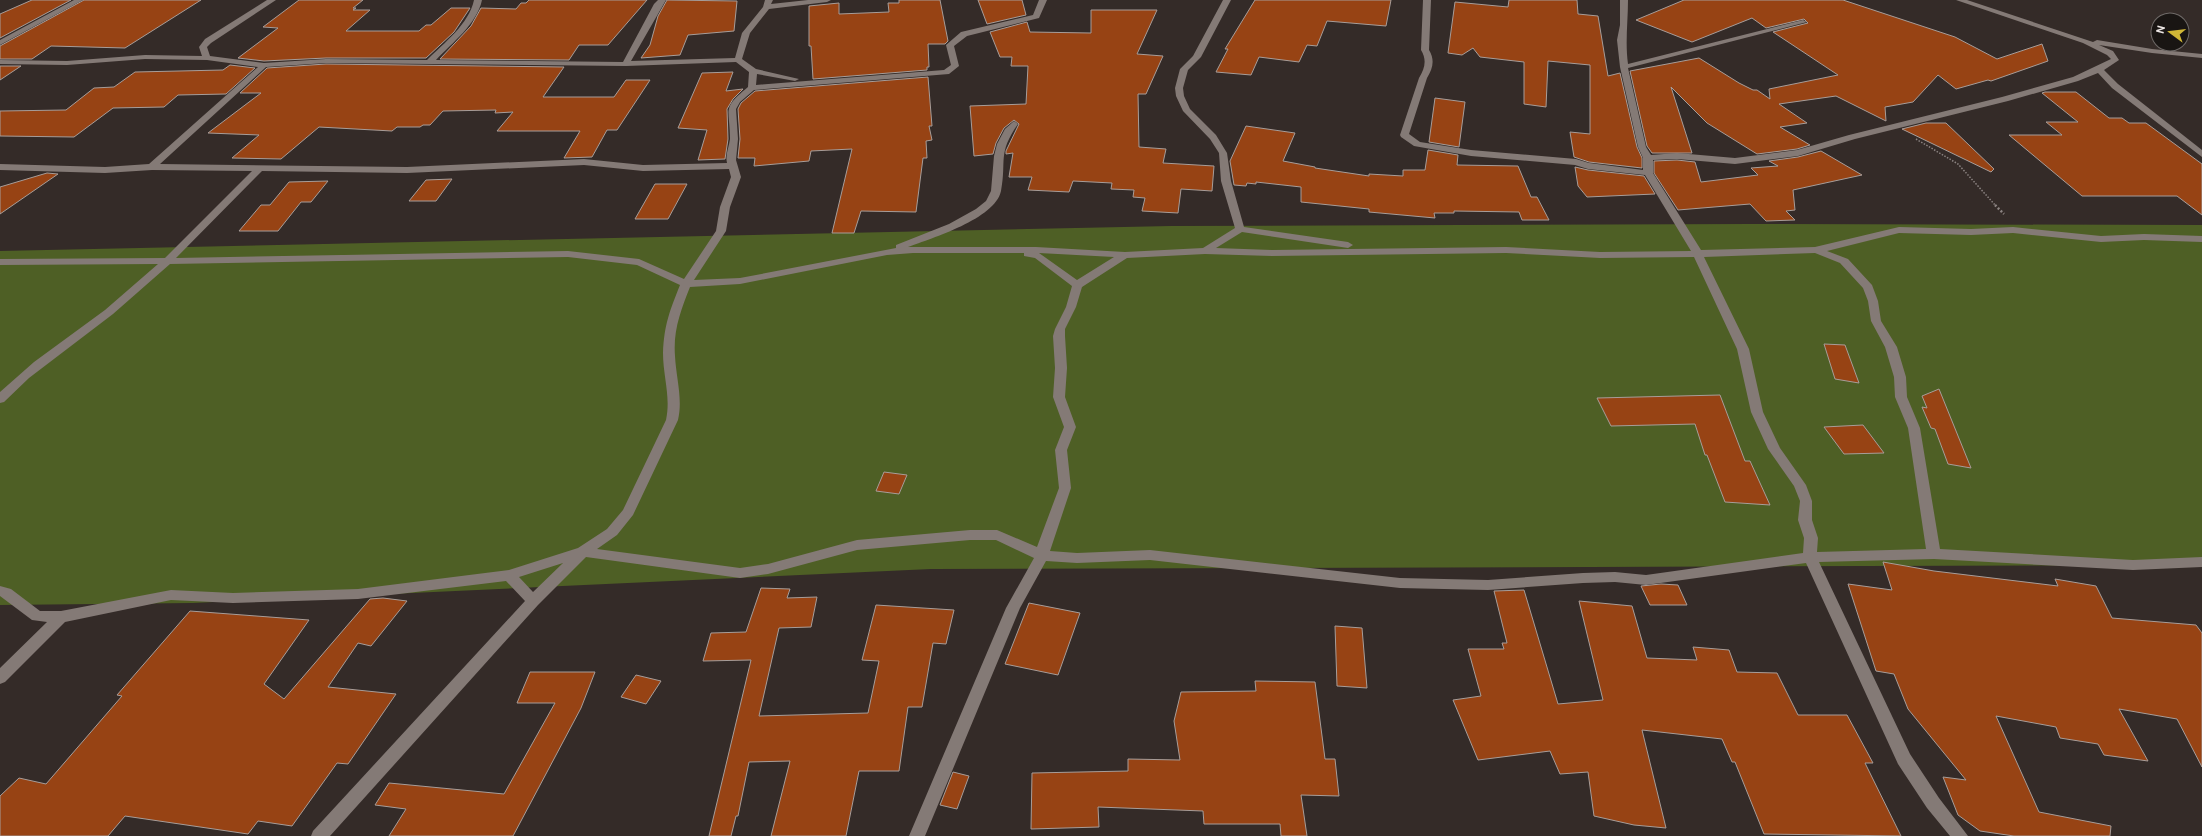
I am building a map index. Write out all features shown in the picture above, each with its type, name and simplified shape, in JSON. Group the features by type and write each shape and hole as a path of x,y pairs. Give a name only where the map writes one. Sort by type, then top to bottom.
{"street":[{"path":"0,43 79,0"},
{"path":"207,58 203,47 208,41 272,0"},
{"path":"428,63 464,26 478,6 478,0"},
{"path":"626,64 658,4 662,0"},
{"path":"738,60 746,33 768,4 827,0"},
{"path":"319,836 533,601 583,552 612,532 628,512 672,420 675,407 669,354 672,321 686,284 721,231 725,207 736,177 735,170 732,166 732,109 736,101 752,88 808,82 848,81 870,77 946,72 955,66 950,45 955,40 964,34 1036,16 1043,0"},
{"path":"1227,0 1198,55 1194,61 1185,68 1178,87 1183,106 1199,126 1218,143 1219,149 1223,153 1226,180 1240,229"},
{"path":"1427,0 1425,50 1429,57 1428,70 1423,78 1404,135 1417,144 1471,153 1576,162 1588,166 1648,173"},
{"path":"1624,0 1624,25 1621,40 1624,66 1642,147 1648,158 1648,173 1697,253 1743,349 1757,412 1774,450 1800,485 1806,500 1805,520 1811,538 1810,557 1904,759 1933,803 1960,836"},
{"path":"1648,158 1677,156 1749,160 1798,153 1852,137 1895,128 2005,99 2026,91 2069,82 2100,71 2115,60 2110,53 2086,41 1960,0"},
{"path":"1624,66 1802,22"},
{"path":"2086,41 2152,52 2202,56"},
{"path":"0,62 52,64 145,57 207,58 264,64 326,61 626,64 738,60 753,71 808,82"},
{"path":"152,167 264,64"},
{"path":"752,88 753,71"},
{"path":"2100,71 2115,86 2202,154"},
{"path":"887,252 945,230 985,205 995,194 998,154 1002,138 1014,124"},
{"path":"0,167 105,170 152,167 413,170 584,162 642,168 732,166"},
{"path":"0,399 16,381 109,312 167,260 260,168"},
{"path":"1205,251 1240,229 1380,250"},
{"path":"0,262 568,254 639,262 686,284 740,281 887,252 913,250 1036,250 1126,255 1205,251 1272,253 1380,250 1506,250 1600,255 1815,250 1841,246 1898,230 1971,232 2013,230 2102,239 2144,237 2202,239"},
{"path":"1841,246 1844,261"},
{"path":"1815,250 1844,261 1868,287 1876,321 1891,347 1900,377 1901,397 1914,428 1934,554"},
{"path":"1011,251 1038,256 1077,285"},
{"path":"917,836 1013,608 1042,556 1044,544 1065,488 1061,450 1070,427 1059,397 1061,368 1060,329 1071,307 1077,285 1126,255"},
{"path":"0,591 6,593 37,616 61,617 171,595 233,598 358,594 509,575 583,552 740,573 768,569 857,545 970,535 997,535 1018,543 1042,556 1077,558 1150,555 1400,583 1488,585 1615,577 1646,580 1810,557 1934,554 2133,565 2200,564"},
{"path":"509,575 533,601"},
{"path":"0,678 61,617"}],"path":[{"path":"1895,128 1958,164 2003,213 2013,230"}],"green space":[{"path":"1753,224 2202,225 2202,565 931,569 193,603 0,605 0,251 1171,226"}],"building":[{"path":"32,0 71,0 0,38 0,14"},
{"path":"84,0 201,0 125,48 51,46 32,59 0,59 0,46"},
{"path":"299,0 363,0 353,8 356,8 353,10 370,10 346,31 419,31 426,25 431,25 451,8 470,8 454,32 426,58 326,58 264,61 238,58 278,28 263,27"},
{"path":"529,0 647,0 608,45 579,45 569,60 440,59 471,26 481,8 516,9 521,3 526,3"},
{"path":"667,0 737,1 734,31 688,35 680,55 641,58 650,45 658,16"},
{"path":"899,0 940,0 948,41 945,44 928,44 929,67 927,67 927,70 813,79 811,46 809,46 809,6 839,3 839,14 889,12 888,3 899,3"},
{"path":"978,0 1022,0 1026,15 987,24"},
{"path":"1255,0 1391,0 1386,26 1327,21 1317,46 1307,45 1299,62 1259,57 1251,75 1216,72 1228,49 1225,49"},
{"path":"1509,0 1577,0 1578,14 1598,16 1608,76 1620,73 1637,147 1642,158 1642,168 1589,162 1574,157 1570,132 1590,134 1590,65 1548,61 1546,107 1524,104 1524,62 1480,57 1473,48 1462,55 1448,53 1455,2 1508,7"},
{"path":"1684,0 1843,0 1955,37 1997,59 2042,44 2048,61 1991,81 1988,80 1956,89 1938,75 1913,102 1885,107 1886,121 1836,96 1779,104 1807,123 1780,127 1810,145 1797,149 1757,154 1707,123 1671,87 1692,153 1652,153 1647,146 1630,71 1699,58 1739,83 1753,90 1757,90 1770,99 1769,89 1838,75 1773,32 1808,23 1804,19 1766,28 1752,18 1692,42 1636,20"},
{"path":"1091,10 1157,10 1137,54 1163,56 1146,94 1138,94 1139,147 1166,149 1163,163 1214,166 1212,191 1181,189 1178,213 1142,211 1145,198 1133,197 1134,190 1111,189 1112,183 1073,181 1069,192 1028,190 1032,177 1009,177 1013,153 1006,154 1006,151 1019,124 1014,120 1004,128 996,143 993,154 974,156 970,106 1026,104 1028,66 1011,66 1012,57 1000,57 990,32 1027,22 1030,32 1091,33"},
{"path":"326,64 564,67 543,97 614,97 626,80 650,80 617,130 607,130 592,157 564,158 580,131 497,131 513,112 495,113 496,110 443,111 430,125 423,125 420,127 397,127 392,131 319,127 281,159 232,158 259,135 208,133 261,93 240,93 267,68"},
{"path":"230,65 255,68 226,94 178,95 164,107 113,108 74,137 0,136 0,111 66,110 94,88 114,87 135,72 223,70"},
{"path":"0,66 21,66 0,80"},
{"path":"733,72 726,91 743,89 733,99 727,109 728,139 725,159 698,160 707,130 678,128 702,73"},
{"path":"928,77 932,126 929,126 932,140 926,141 927,158 923,158 916,212 861,211 854,233 832,233 852,149 811,151 809,161 754,166 755,158 738,158 740,139 738,109 741,103 755,91"},
{"path":"2076,92 2109,118 2122,118 2129,123 2146,123 2202,164 2202,215 2177,196 2082,196 2009,135 2062,135 2046,122 2078,122 2042,93"},
{"path":"1435,98 1465,102 1459,147 1429,142"},
{"path":"1926,123 1946,123 1994,169 1991,172 1902,129"},
{"path":"1246,126 1295,133 1283,161 1315,168 1369,176 1369,174 1403,176 1403,170 1425,170 1428,150 1458,155 1457,165 1518,166 1531,197 1537,197 1549,220 1522,220 1519,212 1454,211 1454,213 1434,213 1435,218 1369,212 1369,209 1301,202 1301,187 1256,182 1256,184 1247,183 1246,186 1234,185 1230,161"},
{"path":"1821,151 1862,175 1793,190 1795,210 1786,211 1795,220 1766,221 1750,204 1678,210 1654,173 1654,161 1677,160 1695,162 1701,182 1758,175 1751,168 1778,166 1769,161 1798,157"},
{"path":"1575,167 1588,170 1644,176 1655,194 1587,197 1578,186"},
{"path":"47,173 58,174 0,214 0,187"},
{"path":"452,179 436,201 409,201 426,180"},
{"path":"328,181 311,202 301,202 278,231 239,231 261,205 270,205 289,182"},
{"path":"655,184 687,184 668,219 635,219"},
{"path":"1824,344 1845,345 1859,383 1835,379"},
{"path":"1939,389 1971,468 1948,464 1935,429 1931,428 1922,407 1927,408 1922,396"},
{"path":"1720,395 1745,461 1750,461 1770,505 1725,502 1707,455 1705,455 1695,424 1611,426 1597,398"},
{"path":"1863,425 1884,453 1844,454 1824,427"},
{"path":"884,472 907,475 899,494 876,491"},
{"path":"1883,562 1934,571 2058,586 2055,579 2096,586 2112,618 2196,625 2202,633 2202,767 2177,719 2119,709 2148,761 2104,755 2098,744 2060,738 2056,727 1996,716 2039,812 2111,826 2110,836 2014,836 1980,831 1958,815 1943,777 1966,780 1908,709 1894,674 1876,671 1848,584 1892,590"},
{"path":"1661,584 1678,585 1687,605 1650,605 1641,586"},
{"path":"761,588 790,589 787,598 817,597 811,627 779,628 759,716 868,713 879,661 862,660 876,605 954,610 946,644 933,643 922,707 908,707 899,771 859,771 846,836 771,836 790,761 749,762 738,816 736,816 731,836 709,836 751,660 703,661 711,633 746,632"},
{"path":"1524,590 1558,704 1603,700 1579,601 1632,606 1647,658 1697,660 1693,647 1729,650 1737,672 1777,673 1798,715 1847,715 1873,763 1865,763 1901,836 1764,834 1735,762 1732,762 1722,739 1642,730 1666,828 1634,825 1594,816 1588,772 1560,774 1550,751 1478,760 1453,700 1481,696 1468,649 1504,649 1502,643 1507,643 1494,591"},
{"path":"383,598 407,601 371,646 358,643 328,687 396,694 348,764 337,763 292,826 258,821 248,834 125,816 108,836 0,836 0,796 19,778 46,784 122,696 117,695 190,611 309,620 264,684 284,699 370,599"},
{"path":"1029,603 1080,613 1058,675 1005,664"},
{"path":"1335,626 1362,628 1367,688 1337,686"},
{"path":"530,672 595,672 581,708 513,836 389,836 406,809 375,805 389,783 504,794 555,703 517,703"},
{"path":"636,675 661,681 646,704 621,697"},
{"path":"1255,681 1315,682 1325,759 1335,759 1339,796 1301,795 1307,836 1281,836 1280,824 1204,824 1203,811 1098,807 1099,827 1031,829 1032,773 1128,771 1128,759 1180,760 1174,721 1181,692 1256,691"},
{"path":"953,772 969,776 957,809 940,805"}]}
